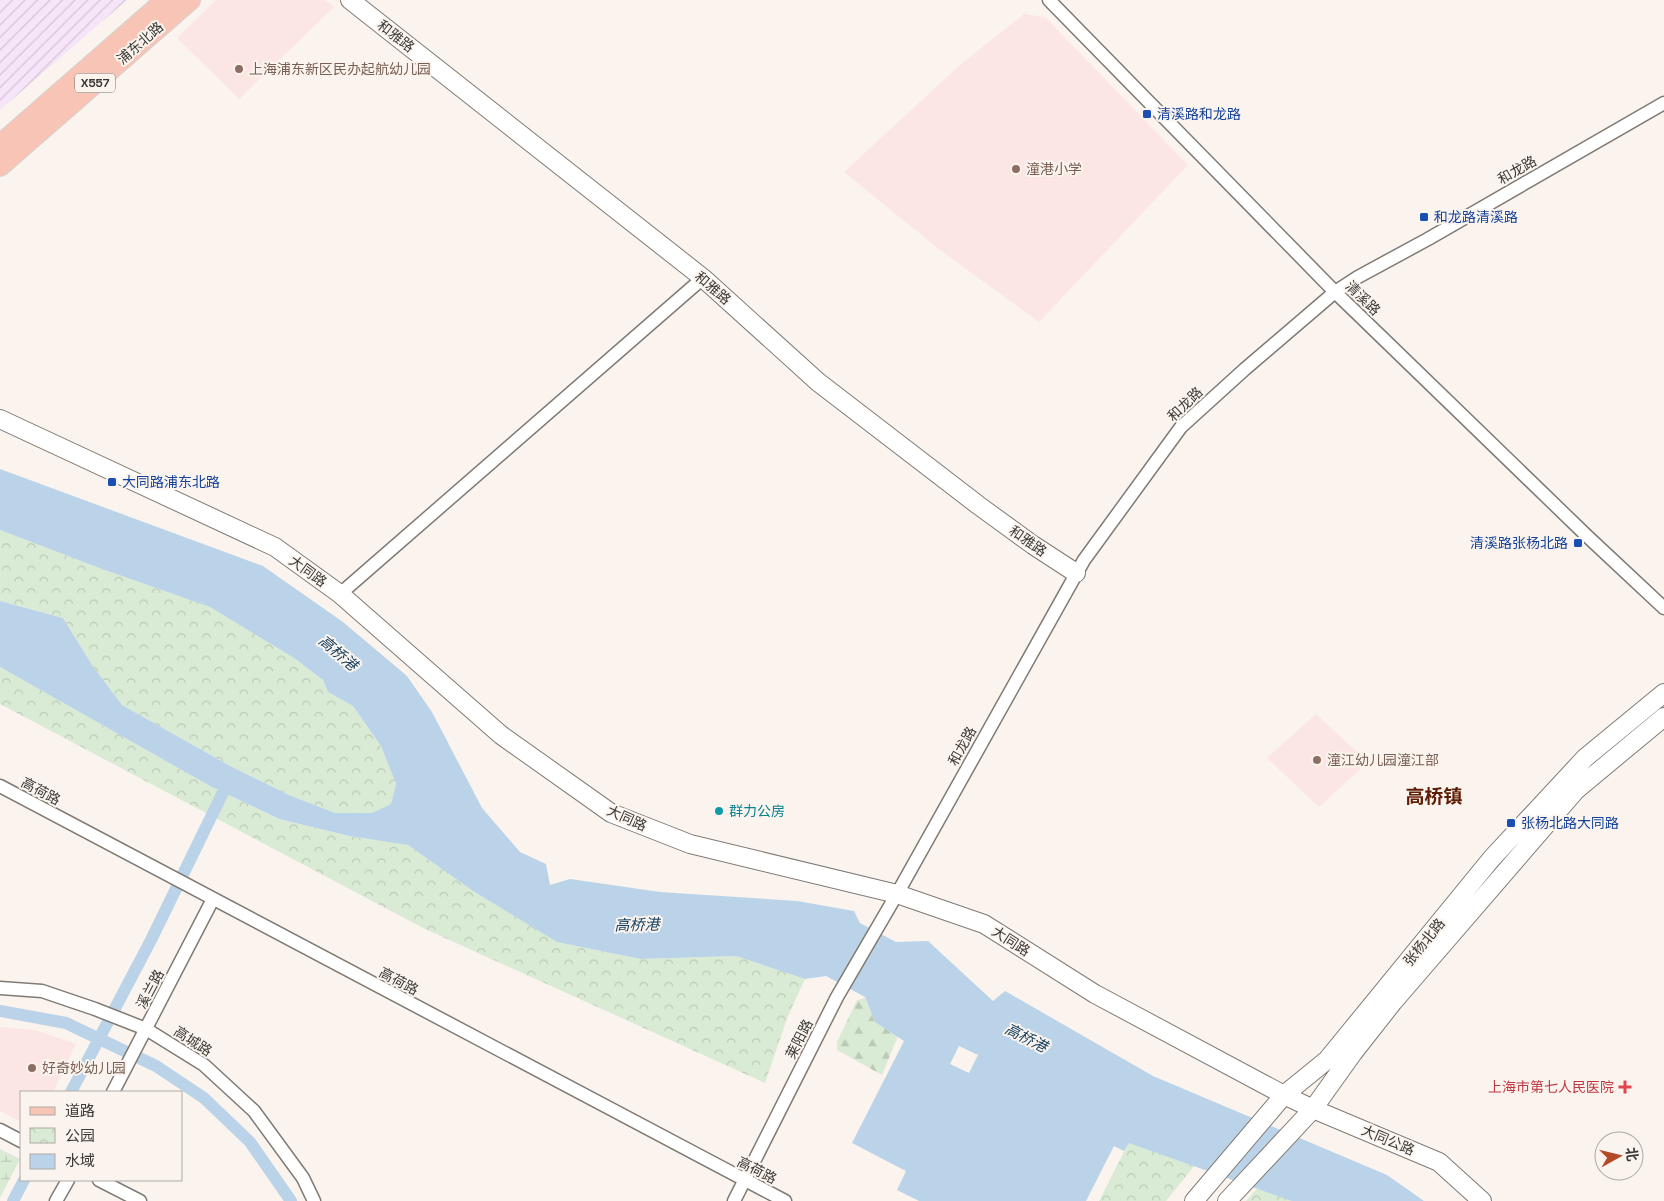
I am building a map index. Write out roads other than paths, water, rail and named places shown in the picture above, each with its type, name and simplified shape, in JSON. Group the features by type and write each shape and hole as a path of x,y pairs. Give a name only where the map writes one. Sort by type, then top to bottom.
{"main road":[{"name":"浦东北路","path":"0,145 166,0"},
{"name":"浦东北路","path":"0,166 190,0"}],"street":[{"name":"和雅路","path":"350,0 702,278 818,382 978,505 1032,545 1076,574"},
{"name":"清溪路","path":"1050,0 1335,292 1664,608"},
{"name":"和龙路","path":"893,901 1084,560 1182,427 1245,369 1335,292 1358,277 1428,239 1664,103"},
{"path":"340,594 702,278"},
{"name":"大同路","path":"0,419 275,547 340,594 501,735 611,813 690,844 893,901 984,924 1095,994 1284,1095"},
{"name":"张杨北路","path":"1194,1201 1284,1095 1327,1060 1492,858 1585,758 1664,693"},
{"name":"张杨北路","path":"1227,1201 1313,1109 1352,1052 1393,1002 1576,790 1664,717"},
{"name":"高荷路","path":"0,786 785,1201"},
{"name":"溪兰路","path":"114,1091 213,899"},
{"name":"莱阳路","path":"734,1201 837,997 893,901"},
{"name":"高城路","path":"0,988 42,992 95,1009 146,1029 204,1065 254,1111 303,1178 314,1201"},
{"name":"大同公路","path":"1284,1095 1439,1162 1482,1201"},
{"path":"0,1130 19,1140"},
{"path":"56,1201 67,1181"},
{"path":"101,1181 140,1201"}],"water":[{"name":"高桥港","path":"0,469 263,566 343,622 407,676 432,712 482,808 520,852 546,864 550,885 570,879 660,892 797,901 854,911 860,923 896,942 928,941 993,1001 1005,991 1153,1076 1387,1175 1424,1201 1292,1201 1129,1143 1124,1151 1114,1146 1086,1201 919,1201 897,1190 906,1171 852,1143 904,1041 875,1022 865,997 826,976 805,979 736,956 641,959 557,942 473,891 408,845 349,836 279,819 210,786 0,667 0,601 63,618 92,665 122,705 232,767 289,795 335,813 372,813 391,804 396,784 381,746 353,706 328,692 323,680 294,658 210,607 102,569 0,530","holes":["959,1046 978,1055 969,1073 950,1064"]}],"waterway":[{"path":"72,1091 151,940 229,780"},
{"path":"0,1011 66,1023 156,1066 204,1098 250,1142 291,1201"},
{"path":"13,1201 23,1181"}],"place":[{"name":"上海浦东新区民办起航幼儿园","path":"239,69"},
{"name":"清溪路和龙路","path":"1147,114"},
{"name":"潼港小学","path":"1016,169"},
{"name":"和龙路清溪路","path":"1424,217"},
{"name":"大同路浦东北路","path":"112,482"},
{"name":"清溪路张杨北路","path":"1578,543"},
{"name":"潼江幼儿园潼江部","path":"1317,760"},
{"name":"群力公房","path":"719,811"},
{"name":"张杨北路大同路","path":"1511,823"},
{"name":"好奇妙幼儿园","path":"32,1068"},
{"name":"上海市第七人民医院","path":"1625,1087"}],"district":[{"name":"高桥镇","path":"1434,796"}]}
